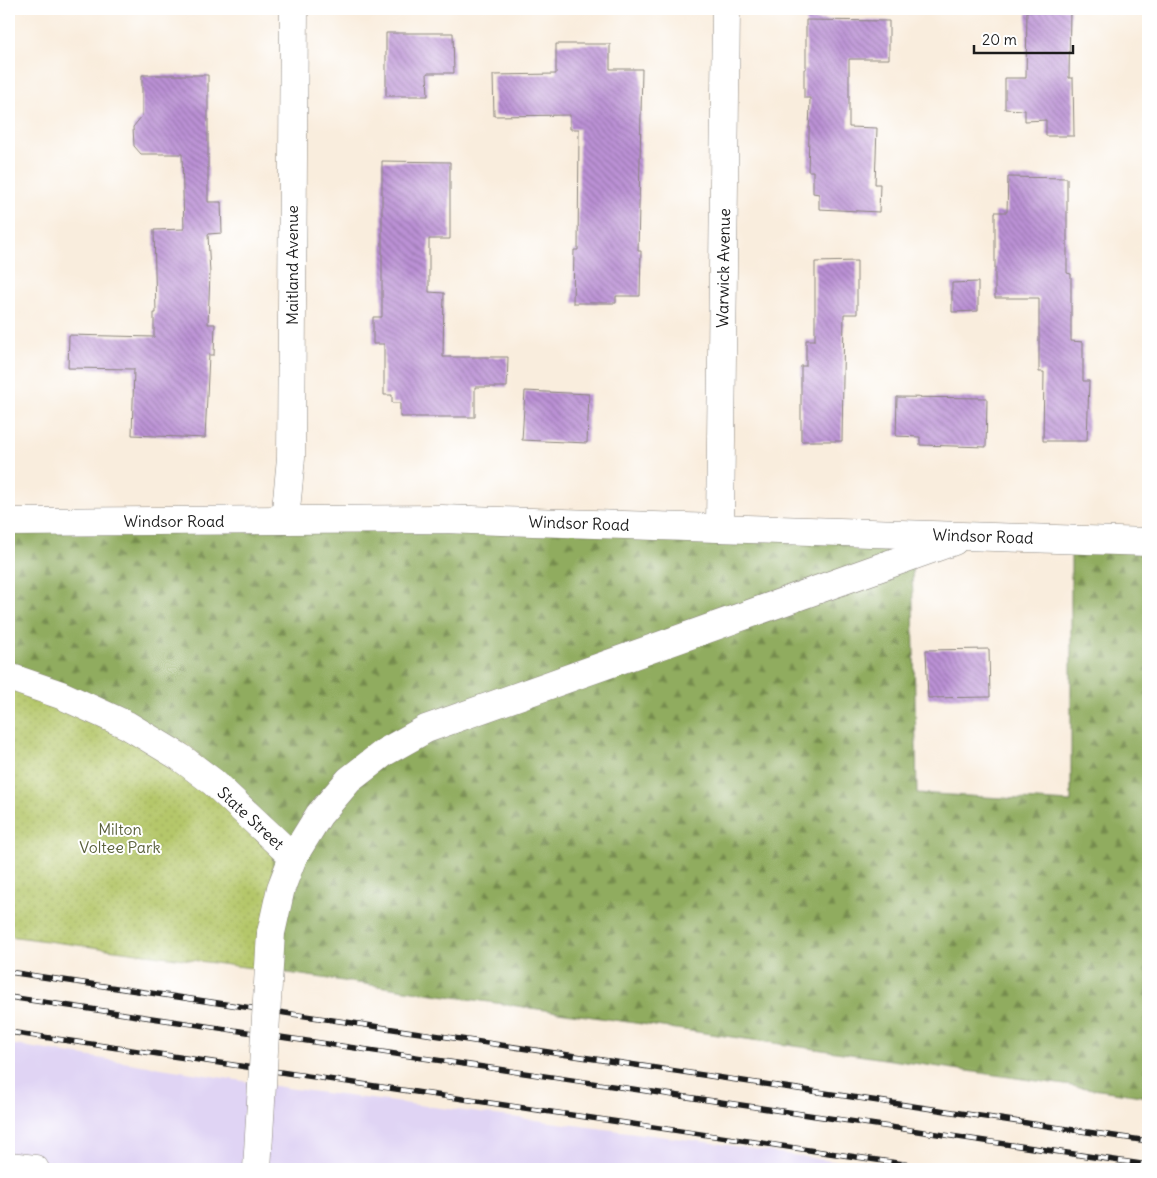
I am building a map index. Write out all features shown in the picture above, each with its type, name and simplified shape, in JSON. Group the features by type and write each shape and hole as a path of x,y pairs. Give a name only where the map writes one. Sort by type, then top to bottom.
{"street":[{"name":"Maitland Avenue","path":"285,520 291,458 294,9"},
{"name":"Warwick Avenue","path":"720,528 726,9"},
{"name":"Windsor Road","path":"9,522 442,519 1148,542"},
{"path":"294,857 319,815 350,780 385,752 426,729 969,536"},
{"name":"State Street","path":"9,677 61,694 119,721 180,758 214,782 294,857 281,888 271,933 257,1169"},
{"path":"9,1166 35,1169"}],"shaded area":[{"path":"9,1044 294,1089 721,1144 884,1169 9,1169"}],"green space":[{"path":"9,522 969,536 912,557 917,793 1071,802 1071,539 1148,542 1148,1097 267,970 9,682"},
{"name":"Milton Voltee Park","path":"9,682 189,744 274,839 267,970 9,936"}],"building":[{"path":"1027,9 1070,9 1069,78 1073,78 1074,136 1046,136 1046,120 1025,121 1025,110 1005,109 1005,78 1026,78"},
{"path":"806,20 889,21 889,59 849,59 849,127 877,128 875,184 880,184 879,212 819,209 819,194 813,193 813,171 808,171 810,98 804,98"},
{"path":"386,33 453,33 454,73 427,73 428,96 386,96"},
{"path":"556,44 610,44 610,69 642,69 638,251 641,251 640,296 616,296 616,303 573,303 574,250 578,250 579,129 570,129 570,115 494,116 493,75 556,74"},
{"path":"142,75 208,75 208,202 221,202 222,233 208,234 210,274 208,324 215,324 214,355 209,355 205,438 132,435 134,369 68,368 69,335 154,337 154,313 156,313 154,230 184,229 182,154 141,154 134,146 133,127 142,116"},
{"path":"382,161 450,162 450,239 429,239 429,292 444,293 443,357 508,357 507,387 475,387 475,417 400,417 400,403 392,403 392,395 384,395 384,344 373,344 373,317 382,317"},
{"path":"1008,177 1067,178 1067,273 1071,274 1071,341 1083,342 1083,381 1089,381 1087,441 1043,441 1044,372 1039,372 1039,298 995,298 995,212 1007,212"},
{"path":"857,261 857,314 844,314 842,441 801,441 801,366 806,366 806,340 815,340 815,262"},
{"path":"978,282 978,311 952,312 952,283"},
{"path":"525,391 589,394 587,443 522,440"},
{"path":"897,397 987,398 986,447 920,445 920,437 896,436"},
{"path":"989,649 990,697 928,698 926,650"}],"railway":[{"path":"9,972 1148,1141"},
{"path":"9,997 1148,1165"},
{"path":"9,1032 938,1169"}]}
